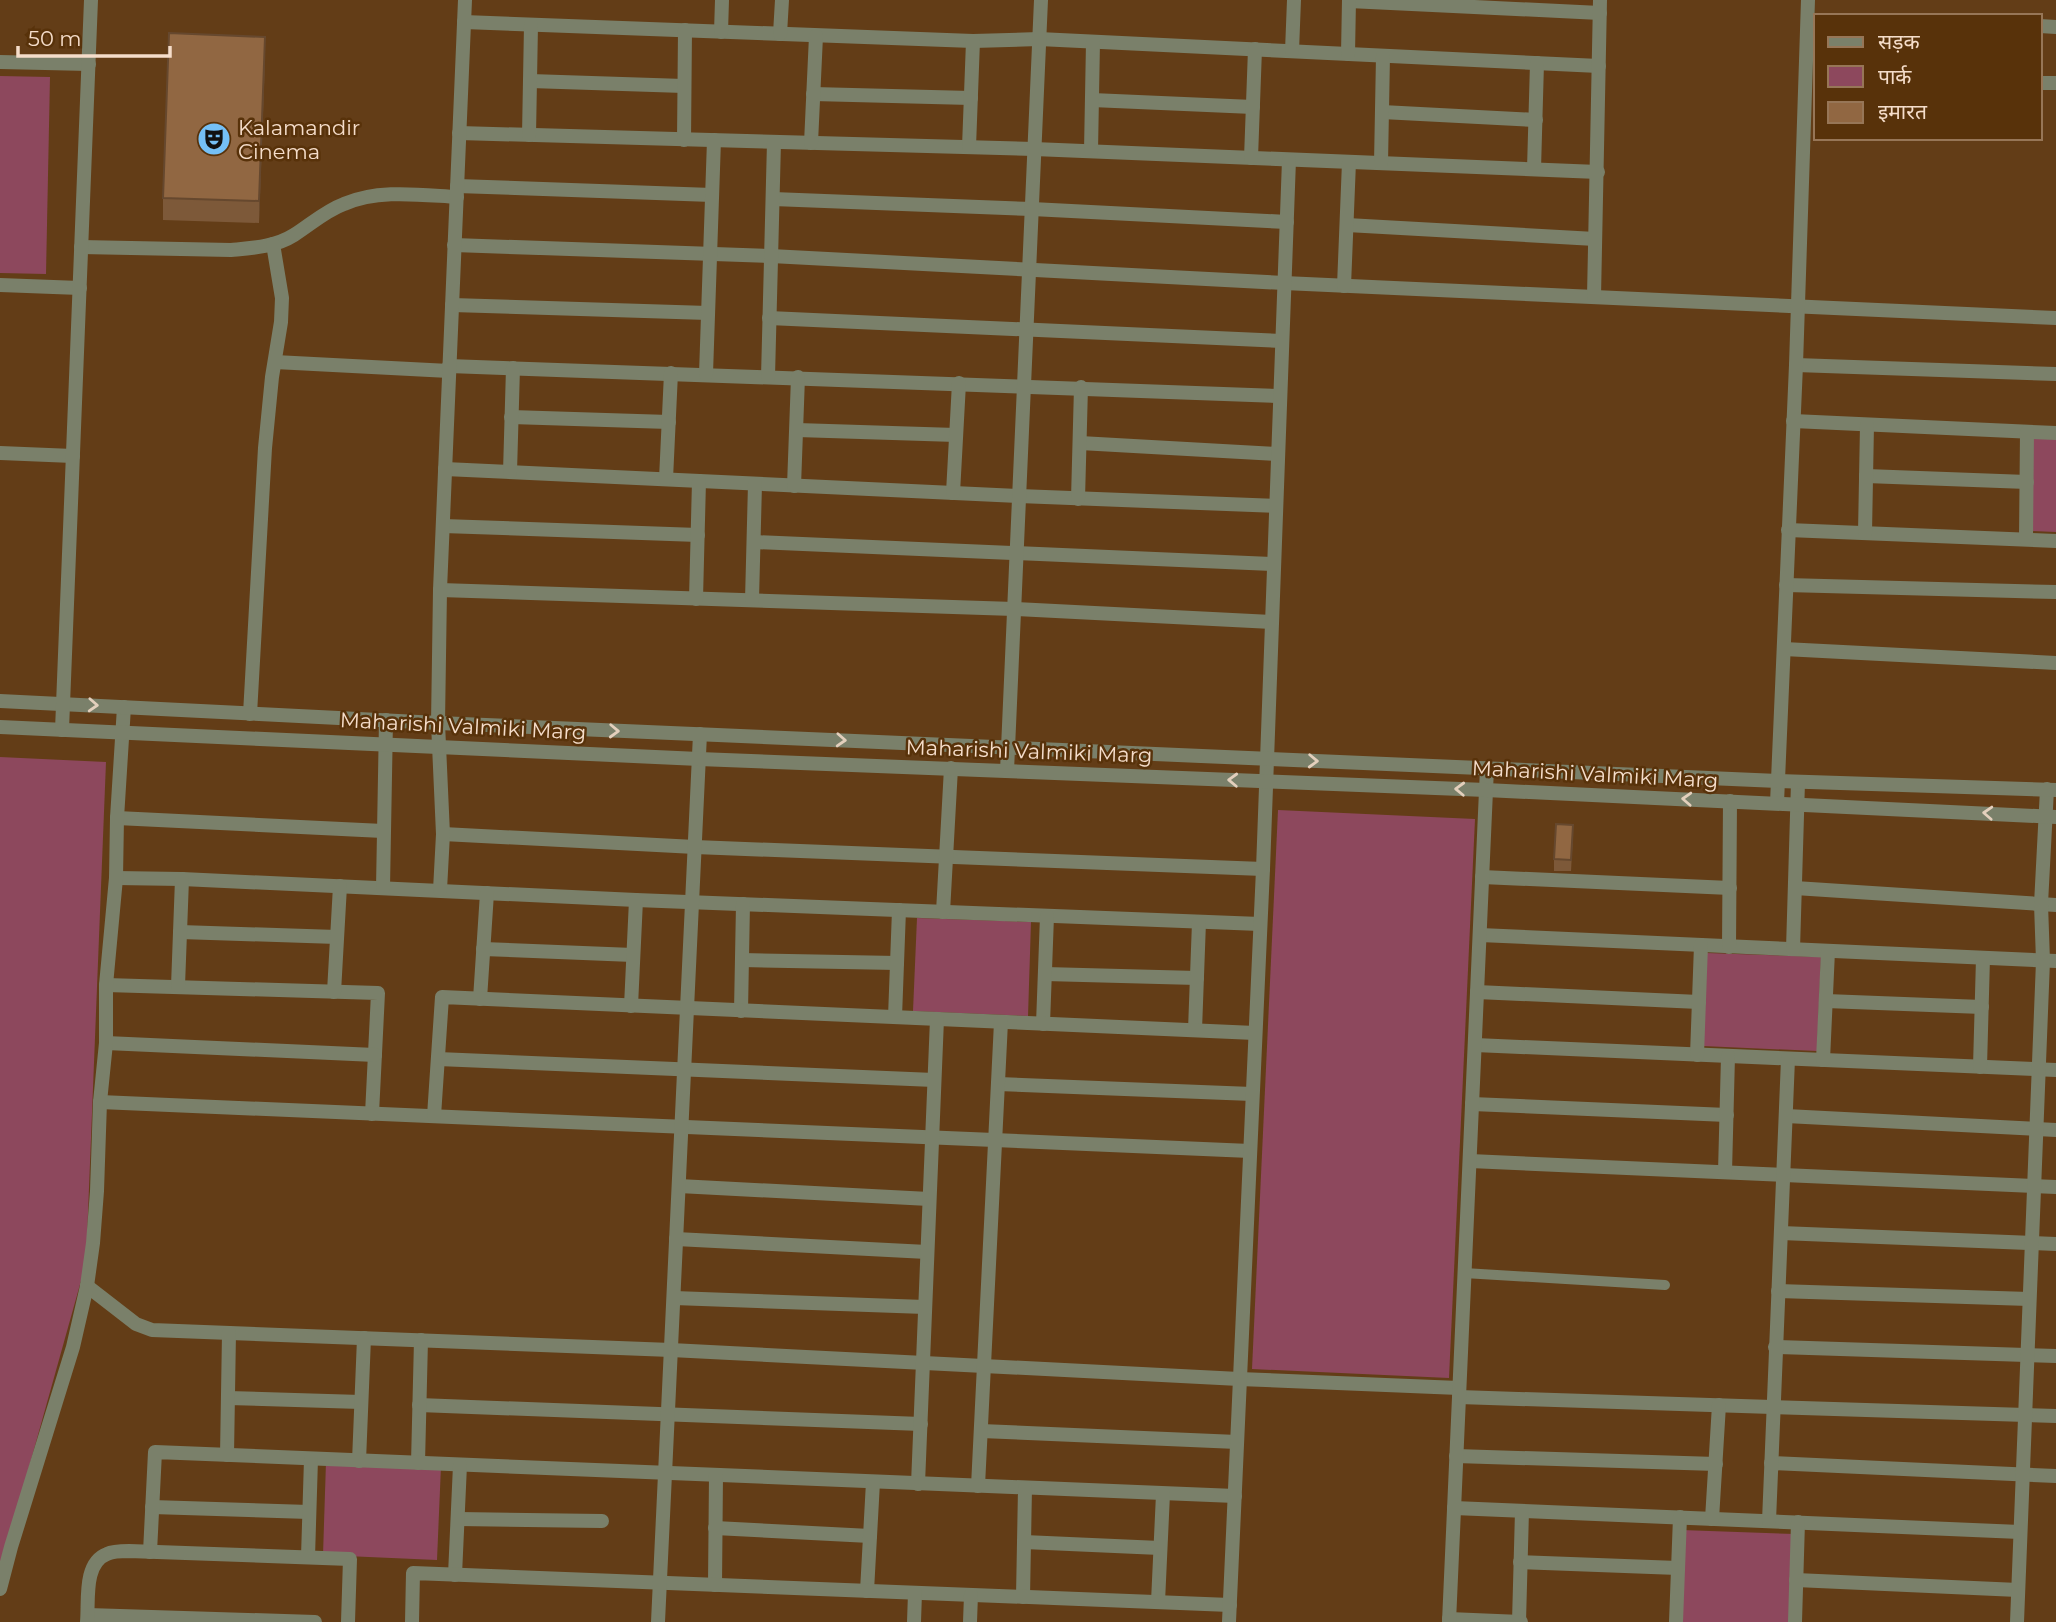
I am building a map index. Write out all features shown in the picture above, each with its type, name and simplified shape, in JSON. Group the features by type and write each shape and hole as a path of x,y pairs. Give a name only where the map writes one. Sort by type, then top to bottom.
{"street":[{"path":"62,730 91,0"},
{"path":"440,890 443,834 439,746 440,590 465,0"},
{"path":"721,32 722,0"},
{"path":"780,34 782,0"},
{"path":"1007,771 1041,0"},
{"path":"1292,51 1294,0"},
{"path":"1348,54 1349,0 1600,6 1594,298"},
{"path":"1777,803 1797,307 1812,78 1812,18 1808,0"},
{"path":"464,22 973,41 1039,39 1599,66"},
{"path":"529,135 531,24"},
{"path":"684,140 685,30"},
{"path":"811,143 816,36"},
{"path":"969,147 973,41"},
{"path":"1091,151 1093,42"},
{"path":"1251,158 1255,49"},
{"path":"1381,163 1383,56"},
{"path":"0,62 89,64"},
{"path":"1534,169 1537,63"},
{"path":"530,81 684,86"},
{"path":"813,94 971,98"},
{"path":"1092,100 1253,107"},
{"path":"1382,112 1536,120"},
{"path":"459,133 1034,149 1598,172"},
{"path":"706,374 714,140"},
{"path":"768,377 774,142"},
{"path":"1229,1622 1263,869 1289,160"},
{"path":"1345,286 1349,162"},
{"path":"81,247 231,250 273,244 292,236 345,203 390,194 457,192 712,195"},
{"path":"773,199 1287,222"},
{"path":"1347,225 1595,239"},
{"path":"250,714 265,448 281,322 282,298 273,244"},
{"path":"454,245 772,256 1594,298 2056,317"},
{"path":"0,285 80,288"},
{"path":"452,305 708,313"},
{"path":"769,318 1282,341"},
{"path":"275,362 798,377 1280,396"},
{"path":"1796,365 2056,374"},
{"path":"510,472 513,368"},
{"path":"666,480 671,373"},
{"path":"794,486 798,377"},
{"path":"953,493 959,383"},
{"path":"1079,499 1081,387"},
{"path":"512,417 669,422"},
{"path":"1793,421 2056,433"},
{"path":"1865,533 1867,425"},
{"path":"797,430 956,435"},
{"path":"2026,539 2027,432"},
{"path":"1080,443 1278,454"},
{"path":"0,453 73,456"},
{"path":"445,469 1276,506"},
{"path":"1866,476 2027,482"},
{"path":"696,599 699,481"},
{"path":"752,600 755,484"},
{"path":"443,526 698,535"},
{"path":"1788,530 2056,541"},
{"path":"754,542 1274,564"},
{"path":"1786,585 2056,592"},
{"path":"440,590 1014,609 1272,622"},
{"path":"1784,649 2056,663"},
{"name":"Maharishi Valmiki Marg","path":"0,701 1008,748 1798,782 2051,790"},
{"path":"0,1588 73,1347 87,1286 97,1191 100,1101 106,1043 106,985 116,878 124,707"},
{"path":"383,888 386,720"},
{"name":"Maharishi Valmiki Marg","path":"0,727 699,759 1797,803 2051,817"},
{"path":"658,1622 700,734"},
{"path":"943,912 951,768"},
{"path":"1487,768 1449,1620 1520,1622 1522,1511"},
{"path":"1793,949 1798,782"},
{"path":"2017,1622 2040,1020 2050,961 2051,790"},
{"path":"1729,947 1730,801"},
{"path":"117,818 383,831"},
{"path":"443,834 695,847 1263,869"},
{"path":"1482,877 1730,888"},
{"path":"116,878 182,878 636,900 1260,924"},
{"path":"178,986 182,878"},
{"path":"334,992 340,886"},
{"path":"1795,888 2049,904"},
{"path":"480,999 487,892"},
{"path":"631,1006 636,900"},
{"path":"741,1011 743,904"},
{"path":"895,1017 899,910"},
{"path":"1043,1024 1048,916"},
{"path":"1195,1030 1199,922"},
{"path":"180,932 337,937"},
{"path":"1480,935 2050,961"},
{"path":"1697,1055 1701,945"},
{"path":"483,949 633,955"},
{"path":"1823,1060 1828,951"},
{"path":"1980,1067 1983,958"},
{"path":"742,960 897,963"},
{"path":"1045,974 1197,978"},
{"path":"106,985 378,993 372,1114"},
{"path":"1477,992 1699,1002"},
{"path":"434,1116 442,998 1255,1033"},
{"path":"1826,1001 1982,1007"},
{"path":"918,1483 937,1019"},
{"path":"2040,1020 2056,1020"},
{"path":"978,1486 1001,1022"},
{"path":"106,1043 375,1055"},
{"path":"1475,1045 2056,1070"},
{"path":"1725,1172 1728,1056"},
{"path":"438,1059 934,1080"},
{"path":"1769,1521 1788,1059"},
{"path":"998,1084 1252,1094"},
{"path":"100,1101 1250,1151"},
{"path":"1472,1104 1727,1115"},
{"path":"1786,1116 2056,1130"},
{"path":"1469,1161 2056,1187"},
{"path":"679,1186 929,1199"},
{"path":"1781,1233 2056,1244"},
{"path":"676,1239 927,1252"},
{"path":"87,1286 136,1324 152,1329 671,1350 1719,1405 2056,1416"},
{"path":"1779,1291 2029,1299"},
{"path":"674,1298 925,1307"},
{"path":"227,1455 229,1333"},
{"path":"359,1461 364,1338"},
{"path":"418,1463 421,1340"},
{"path":"1775,1347 2056,1356"},
{"path":"228,1398 361,1402"},
{"path":"419,1405 920,1424"},
{"path":"1712,1519 1719,1405"},
{"path":"981,1431 1237,1442"},
{"path":"150,1552 155,1452 1235,1496"},
{"path":"1456,1456 1716,1464"},
{"path":"308,1557 310,1459"},
{"path":"1771,1463 2056,1476"},
{"path":"455,1575 460,1465"},
{"path":"715,1585 716,1475"},
{"path":"867,1591 873,1482"},
{"path":"1023,1597 1025,1488"},
{"path":"1158,1602 1163,1494"},
{"path":"152,1507 309,1512"},
{"path":"1454,1508 2020,1532"},
{"path":"1676,1622 1680,1517"},
{"path":"457,1519 602,1521"},
{"path":"1795,1622 1798,1522"},
{"path":"715,1528 870,1536"},
{"path":"1024,1542 1160,1548"},
{"path":"315,1622 87,1619 91,1570 96,1560 107,1553 130,1550 350,1559 348,1622"},
{"path":"1520,1562 1678,1568"},
{"path":"412,1622 413,1573 1230,1605"},
{"path":"1796,1580 2018,1590"},
{"path":"914,1622 915,1593"},
{"path":"970,1622 971,1595"}],"lane":[{"path":"1464,1273 1665,1285"}],"green space":[{"path":"0,76 50,77 46,274 0,273"},
{"path":"2033,438 2056,439 2056,532 2029,531"},
{"path":"0,757 106,762 86,1263 0,1571"},
{"path":"1278,810 1475,819 1449,1378 1252,1369"},
{"path":"917,918 1031,922 1028,1016 913,1011"},
{"path":"1706,953 1821,957 1817,1051 1703,1046"},
{"path":"326,1462 441,1466 437,1560 323,1555"},
{"path":"1681,1530 1795,1534 1792,1622 1677,1622"}],"building":[{"name":"Kalamandir Cinema","path":"169,33 265,37 259,201 163,198"},
{"path":"1556,824 1573,825 1571,860 1554,859"}],"place":[{"name":"Kalamandir Cinema","path":"214,139"}]}
